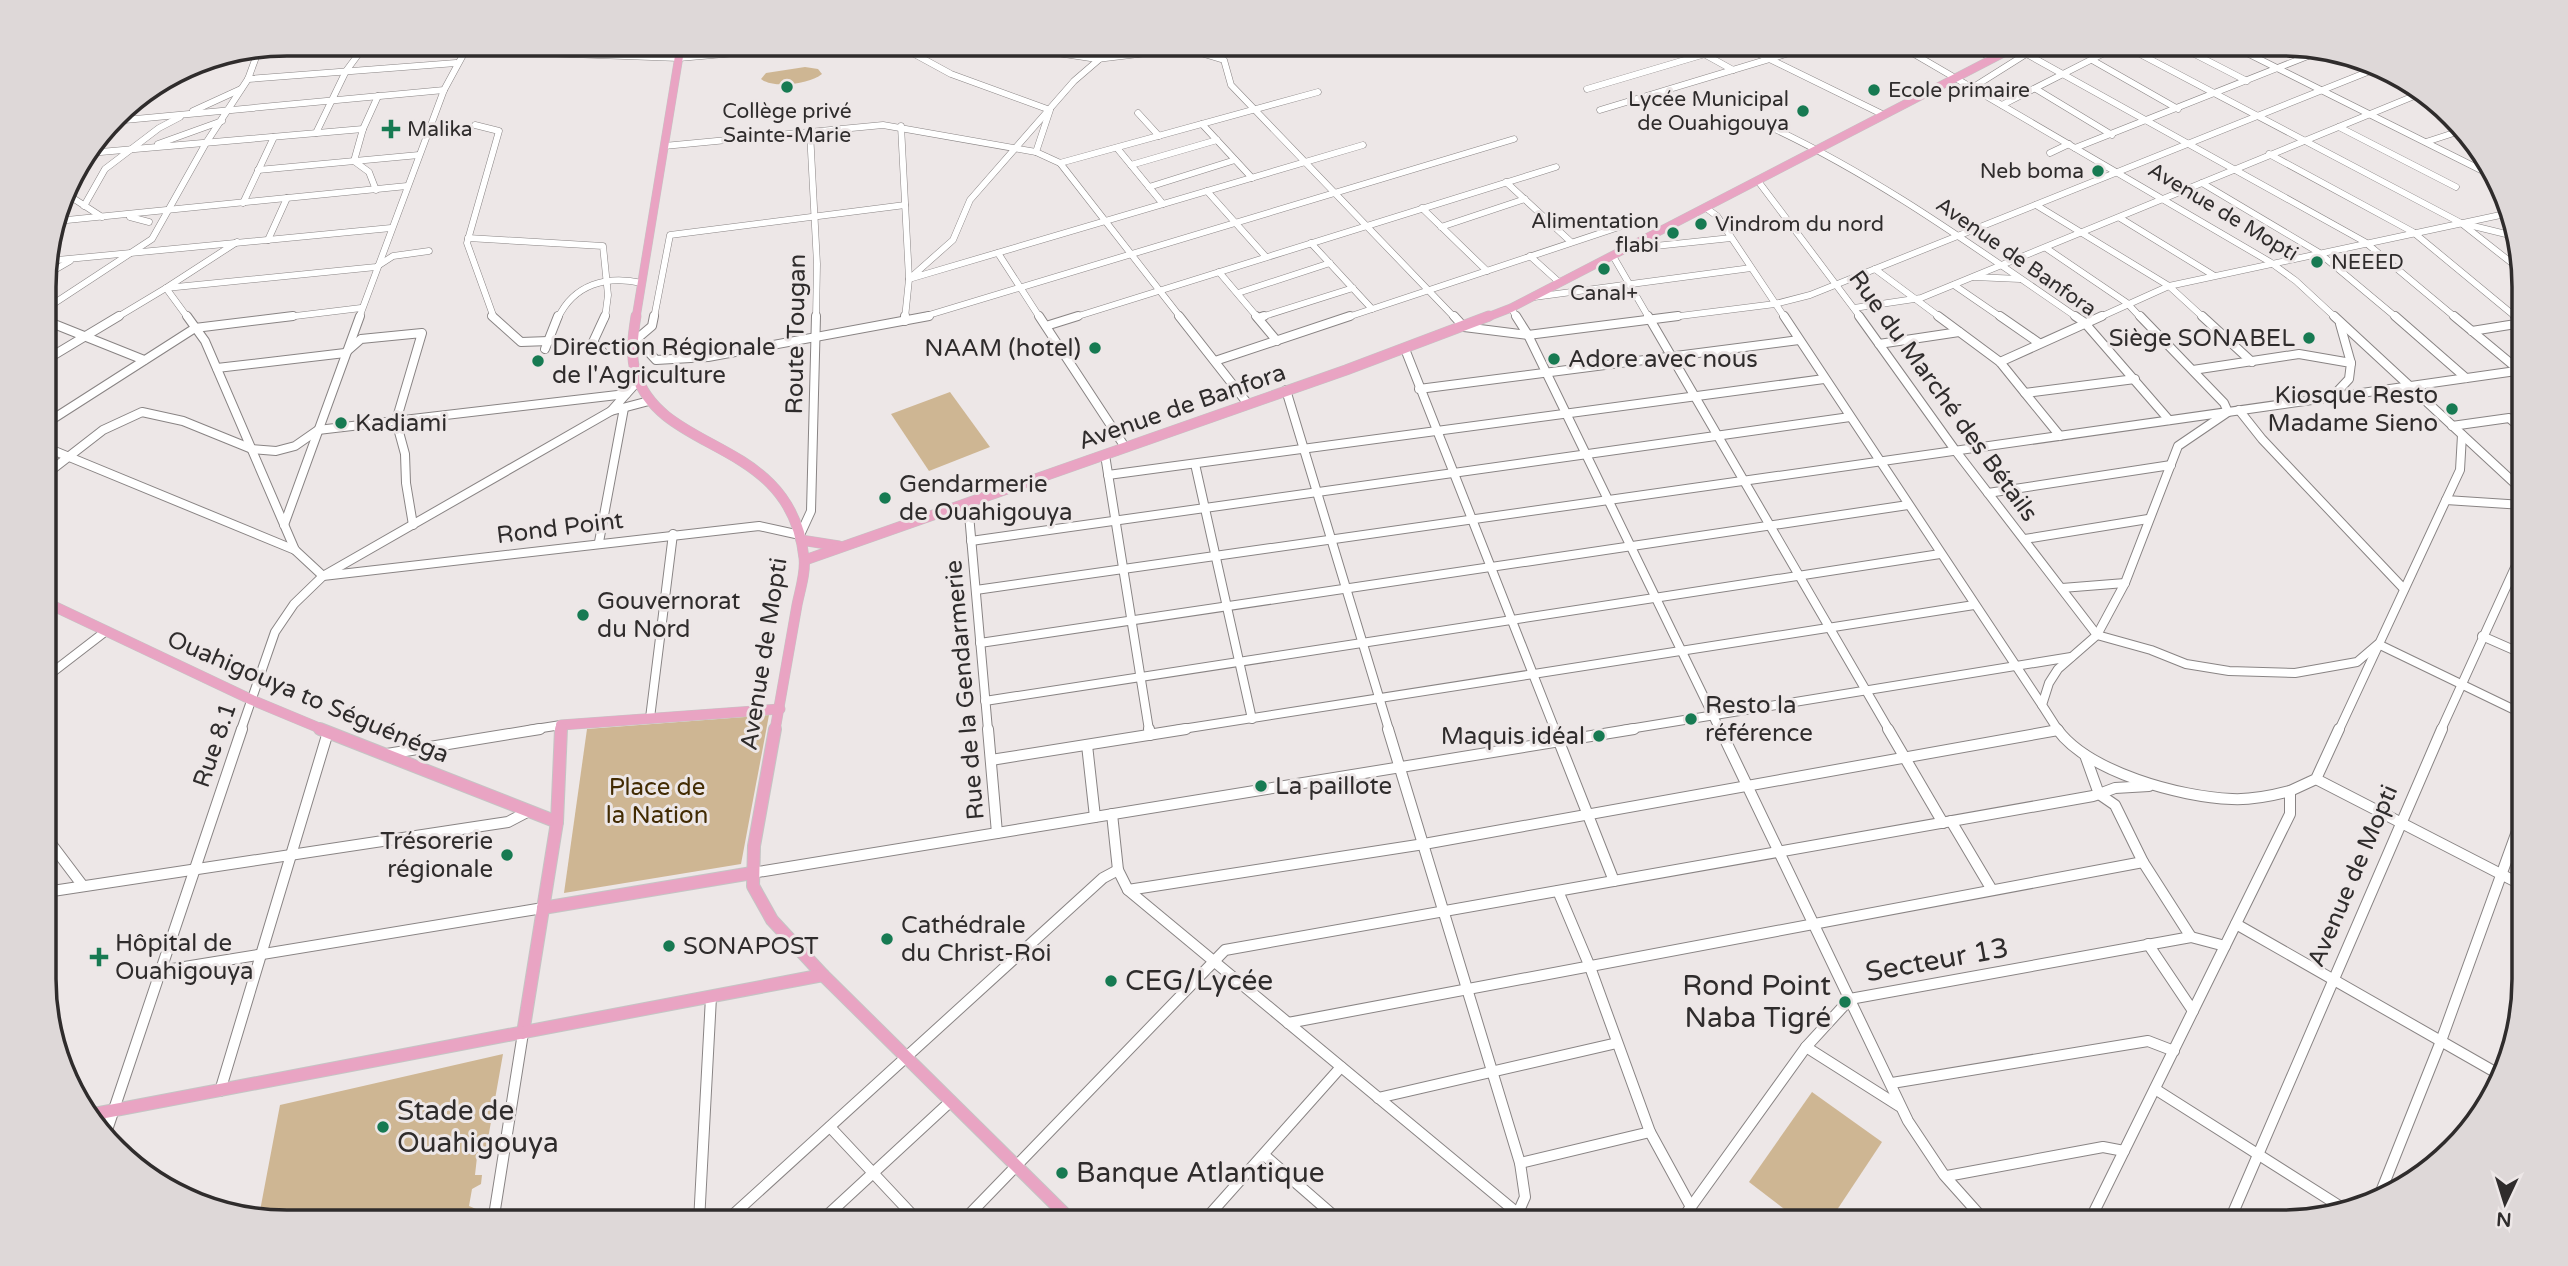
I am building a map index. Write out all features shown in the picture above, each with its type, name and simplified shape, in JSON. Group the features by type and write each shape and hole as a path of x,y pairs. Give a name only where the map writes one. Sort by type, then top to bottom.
{"main road":[{"name":"Avenue de Banfora","path":"805,560 1405,349 1511,308 1997,56"},
{"name":"Avenue de Mopti","path":"679,58 632,342 632,365 637,382 649,401 677,424 737,457 774,486 790,509 805,560 754,846 752,873 758,898 772,920 823,975 1061,1210"},
{"path":"800,537 842,547"},
{"name":"Ouahigouya to Séguénéga","path":"56,607 253,700 382,755 557,822"},
{"path":"523,1033 557,822 561,725 780,709"},
{"path":"543,908 752,873"},
{"path":"100,1114 823,975"}],"street":[{"path":"316,133 346,71 357,56"},
{"path":"284,525 376,267 444,90 461,56"},
{"path":"595,56 701,56"},
{"path":"913,56 963,80 1050,110"},
{"path":"1077,56 1097,59 1122,56"},
{"path":"909,279 953,240 970,200 1101,56"},
{"path":"1211,56 1224,60 1231,85 1464,327 1528,335 1775,304 1837,285 2366,73"},
{"path":"1587,89 1698,56"},
{"path":"1708,56 1733,70"},
{"path":"1763,56 1884,115"},
{"path":"1600,110 1779,56"},
{"name":"Avenue de Mopti","path":"1917,56 2270,262 2296,281 2512,481"},
{"path":"1987,56 1991,59"},
{"path":"1972,88 2023,56"},
{"path":"2030,56 2365,242 2512,364"},
{"path":"2001,105 2099,56"},
{"path":"2144,56 2461,223 2510,262"},
{"path":"2199,56 2247,80"},
{"path":"2253,56 2480,169"},
{"path":"56,302 152,239 206,143 248,79 256,58"},
{"path":"2050,153 2112,135 2304,58"},
{"path":"2092,60 2178,109"},
{"path":"248,79 456,63"},
{"path":"1973,69 1988,76"},
{"path":"84,206 102,173 118,157 134,149 159,128 242,89"},
{"path":"2036,89 2112,135"},
{"path":"128,120 444,90"},
{"path":"1060,163 1318,92"},
{"path":"354,161 363,129 378,96"},
{"path":"1854,308 1915,299 1954,285 2412,97"},
{"path":"1036,152 1050,110"},
{"path":"1138,113 1158,136"},
{"path":"148,148 222,121"},
{"path":"1202,124 1252,178"},
{"path":"1765,124 1819,149"},
{"path":"475,125 499,131 468,238 472,264 488,300 492,317 521,342 547,345 566,302 579,287 609,280 627,279 642,283"},
{"path":"664,146 901,126 1036,152 1060,163 1248,404"},
{"path":"901,126 909,279 905,321"},
{"path":"2339,127 2456,187"},
{"path":"100,152 363,129"},
{"name":"Route Tougan","path":"800,537 811,512 816,216 810,132"},
{"path":"2426,142 2453,133"},
{"path":"243,203 274,137"},
{"path":"905,205 670,235 652,326 632,342 644,347 656,360 708,357 935,315 1514,139"},
{"path":"1131,165 1217,141"},
{"path":"909,279 1363,145"},
{"path":"1117,148 1163,204"},
{"name":"Avenue de Banfora","path":"1819,149 1958,236 2084,322 2169,420"},
{"path":"258,170 419,155"},
{"path":"2269,155 2413,232 2512,314"},
{"path":"1149,187 1235,160"},
{"path":"354,161 369,172 376,190"},
{"path":"1046,326 1556,167"},
{"name":"Rue du Marché des Bétails","path":"1758,181 1854,308 1955,450 2097,635"},
{"path":"1506,182 1571,242"},
{"path":"2202,183 2318,252 2466,378"},
{"path":"66,220 407,186"},
{"path":"1207,191 1266,257"},
{"path":"268,240 287,198"},
{"path":"74,199 102,217 135,217 149,222"},
{"path":"1441,227 1525,199"},
{"path":"2036,205 2169,286 2252,362"},
{"path":"1422,208 1487,271"},
{"path":"1706,208 1717,216 2058,730 2068,742 2106,766 2159,787"},
{"path":"2000,362 2039,342 2169,286 2270,262 2500,215"},
{"path":"2120,218 2213,275"},
{"path":"1215,362 1631,223"},
{"path":"2461,223 2505,234"},
{"path":"58,260 391,228"},
{"path":"468,238 603,246 605,274 609,280 604,326 593,342 602,351"},
{"name":"Avenue de Banfora","path":"1627,249 1731,238"},
{"path":"56,354 237,243"},
{"path":"1311,243 1372,309"},
{"path":"2046,248 2127,303 2224,403 2228,412"},
{"path":"166,288 376,267 393,256 429,251"},
{"path":"998,253 1125,447"},
{"path":"1530,256 1560,283"},
{"path":"1613,256 1905,757 1992,890"},
{"path":"56,269 74,259"},
{"path":"1238,293 1330,263"},
{"name":"Avenue de Banfora","path":"1532,297 1751,268"},
{"path":"1875,269 2000,362 2060,436"},
{"path":"1219,272 1277,341"},
{"path":"1972,277 2021,279"},
{"path":"1954,285 2039,342"},
{"path":"166,288 205,341 295,550"},
{"path":"1258,318 1353,288"},
{"path":"1511,308 1528,335 1682,650 1745,785 1892,1083 1899,1106 1947,1176 1976,1210"},
{"path":"56,417 195,328 361,309"},
{"path":"2329,397 2339,393 2349,379 2351,363 2348,344 2338,320"},
{"path":"2472,331 2512,324"},
{"path":"56,325 144,360"},
{"path":"1879,344 1959,331"},
{"path":"217,368 345,352 361,339 422,333 396,421 405,454 406,484 413,524"},
{"path":"1419,389 1799,341"},
{"path":"1405,349 1614,881"},
{"path":"2193,370 2299,354 2351,363"},
{"path":"976,590 2512,372"},
{"name":"Avenue de Banfora","path":"1108,475 1824,379"},
{"path":"2025,393 2135,379"},
{"name":"Rue 8.1","path":"611,411 637,382"},
{"path":"1286,390 1520,1163 1525,1197 1519,1210"},
{"path":"56,467 103,430 142,412 183,421 251,449 276,451 295,446 318,430 626,394"},
{"name":"Rue 8.1","path":"108,1124 275,632 294,604 323,576 413,524 611,411 649,401"},
{"path":"599,542 624,408"},
{"path":"2239,410 2262,439 2404,589"},
{"path":"2042,705 2049,683 2058,669 2097,635 2125,583 2178,446 2228,412"},
{"path":"971,541 1850,417"},
{"path":"2452,426 2512,418"},
{"path":"974,1210 1225,950 2135,786 2253,799 2290,791 2316,779 2460,470 2462,435"},
{"path":"56,452 295,550 323,576"},
{"path":"1105,455 1150,735"},
{"path":"1195,464 1252,719"},
{"path":"1988,493 2171,465"},
{"path":"2446,500 2512,504"},
{"name":"Rue de la Gendarmerie","path":"968,503 997,833"},
{"path":"981,643 1908,505"},
{"path":"2025,539 2148,519"},
{"name":"Rond Point","path":"323,576 599,542 759,526 800,537"},
{"path":"650,718 673,534"},
{"path":"985,701 1940,554"},
{"name":"Avenue de Mopti","path":"2234,1210 2482,636 2512,580"},
{"path":"2062,588 2125,583"},
{"path":"991,760 1532,673 1975,606"},
{"path":"56,670 106,631"},
{"path":"2097,635 2151,650 2186,664 2229,671 2295,673 2357,662 2378,644"},
{"path":"2482,636 2512,649"},
{"path":"2378,644 2512,708"},
{"path":"752,873 2073,656"},
{"path":"382,755 561,725"},
{"path":"1128,890 1424,844 2058,730"},
{"path":"220,1091 264,954 328,732"},
{"path":"1087,745 1095,817"},
{"path":"2085,754 2099,794 2115,805 2143,862 2191,937"},
{"path":"2316,779 2512,880"},
{"path":"2096,1210 2290,814 2290,791"},
{"path":"56,890 508,822 529,811"},
{"path":"1112,814 1118,870 1128,890 1514,1210"},
{"path":"2383,1186 2441,1041 2512,843"},
{"path":"56,850 83,886"},
{"path":"1288,1023 1468,991 1812,922 2143,862"},
{"path":"737,1210 1103,878 1118,870"},
{"path":"1558,891 1590,967 1650,1132 1691,1207"},
{"path":"160,971 543,908"},
{"path":"2236,924 2493,1071"},
{"name":"Secteur 13","path":"1689,1210 1806,1047 1850,999 2191,937 2225,946"},
{"path":"2148,944 2193,1012"},
{"path":"700,1210 711,997"},
{"path":"495,1210 523,1033"},
{"path":"1892,1083 2148,1041 2174,1051"},
{"path":"1378,1098 1617,1043"},
{"path":"1806,1047 1899,1106"},
{"path":"1214,1210 1341,1067"},
{"path":"2155,1089 2335,1203"},
{"path":"833,1210 951,1101"},
{"path":"830,1127 908,1210"},
{"path":"1520,1163 1650,1132"},
{"path":"1947,1176 2102,1147 2124,1151"},
{"path":"1264,1155 1326,1210"}],"green space":[{"path":"805,67 818,69 822,74 792,84 774,84 761,79 766,73"},
{"path":"950,392 990,447 929,471 891,414"},
{"name":"Place de la Nation","path":"769,715 741,864 564,893 587,729"},
{"name":"Stade de Ouahigouya","path":"503,1054 486,1150 477,1157 475,1175 482,1175 481,1184 472,1189 469,1206 476,1210 260,1208 280,1105"},
{"path":"1812,1092 1882,1142 1837,1210 1785,1210 1749,1182"}],"place":[{"name":"Collège privé Sainte-Marie","path":"787,87"},
{"name":"Ecole primaire","path":"1874,90"},
{"name":"Lycée Municipal de Ouahigouya","path":"1803,111"},
{"name":"Malika","path":"391,129"},
{"name":"Neb boma","path":"2098,171"},
{"name":"Vindrom du nord","path":"1701,224"},
{"name":"Alimentation flabi","path":"1673,233"},
{"name":"NEEED","path":"2317,262"},
{"name":"Canal+","path":"1604,269"},
{"name":"Siège SONABEL","path":"2309,338"},
{"name":"NAAM (hotel)","path":"1095,348"},
{"name":"Adore avec nous","path":"1554,359"},
{"name":"Direction Régionale de l'Agriculture","path":"538,361"},
{"name":"Kiosque Resto Madame Sieno","path":"2452,409"},
{"name":"Kadiami","path":"341,423"},
{"name":"Gendarmerie de Ouahigouya","path":"885,498"},
{"name":"Gouvernorat du Nord","path":"583,615"},
{"name":"Resto la référence","path":"1691,719"},
{"name":"Maquis idéal","path":"1599,736"},
{"name":"La paillote","path":"1261,786"},
{"name":"Trésorerie régionale","path":"507,855"},
{"name":"Cathédrale du Christ-Roi","path":"887,939"},
{"name":"SONAPOST","path":"669,946"},
{"name":"Hôpital de Ouahigouya","path":"99,957"},
{"name":"CEG/Lycée","path":"1111,981"},
{"name":"Rond Point Naba Tigré","path":"1845,1002"},
{"name":"Stade de Ouahigouya","path":"383,1127"},
{"name":"Banque Atlantique","path":"1062,1173"}]}
